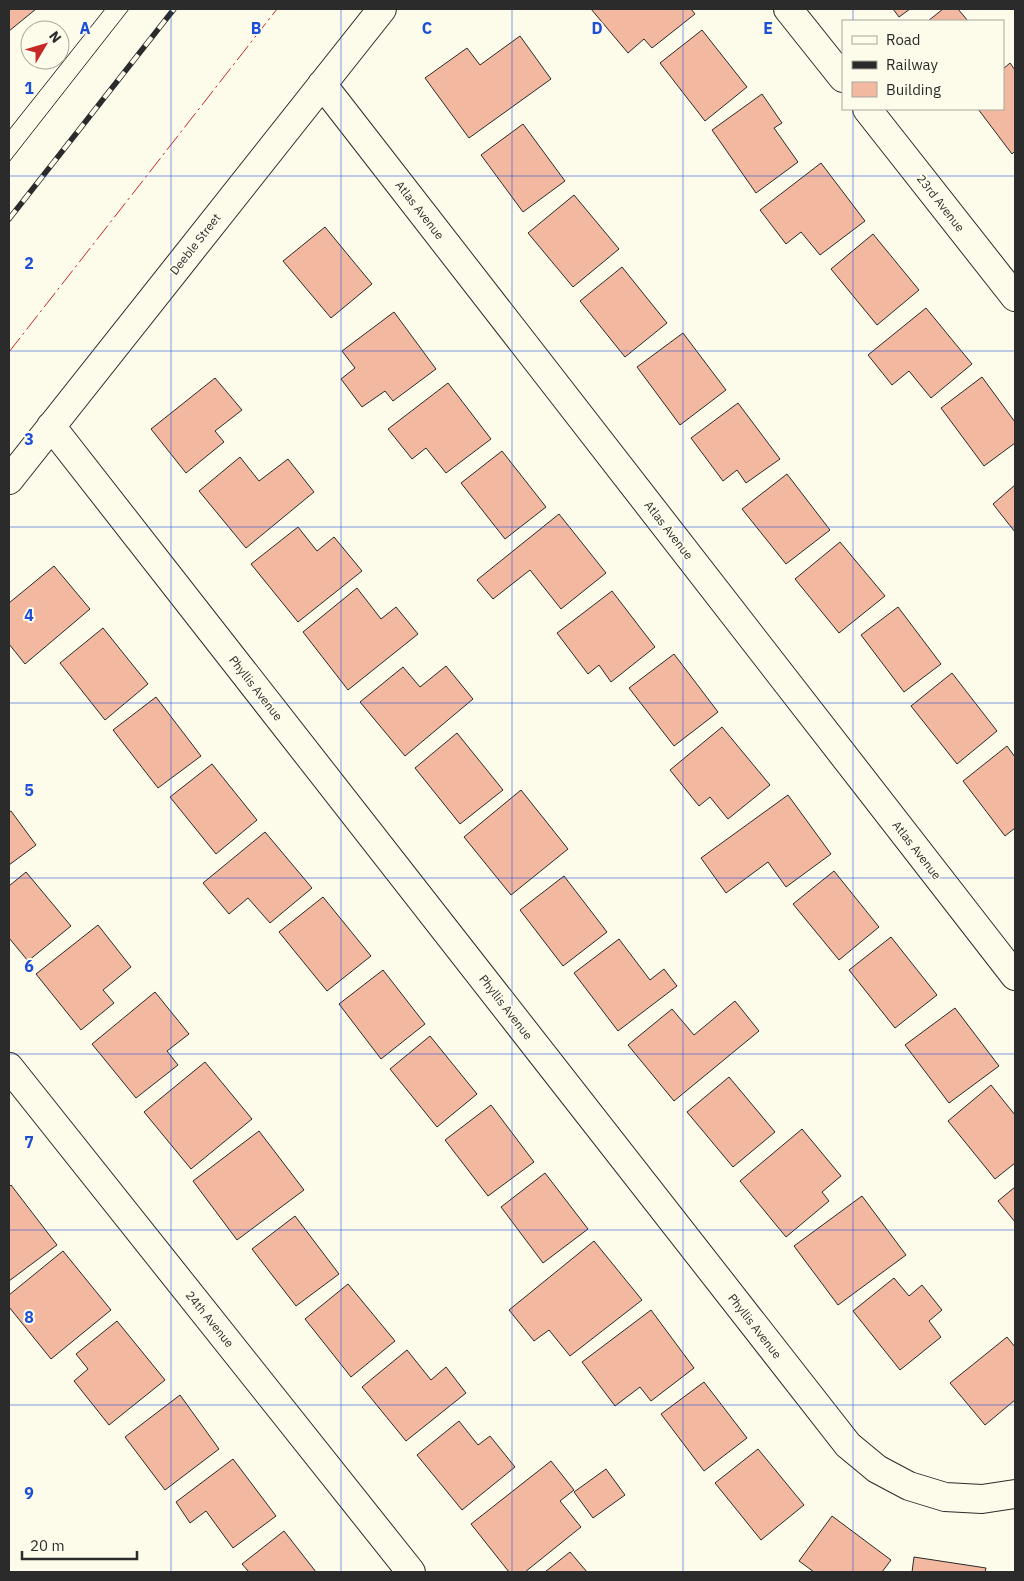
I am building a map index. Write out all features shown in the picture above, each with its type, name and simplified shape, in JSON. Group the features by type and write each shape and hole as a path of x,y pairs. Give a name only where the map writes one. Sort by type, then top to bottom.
{"street":[{"name":"Deeble Street","path":"9,480 382,9"},
{"path":"788,9 842,77"},
{"name":"Atlas Avenue","path":"322,84 1015,976"},
{"name":"23rd Avenue","path":"868,110 1015,297"},
{"name":"Phyllis Avenue","path":"51,426 848,1445 876,1469 910,1486 945,1497 982,1499 1015,1494"},
{"name":"24th Avenue","path":"9,1067 411,1572"}],"building":[{"path":"9,9 36,9 20,20 9,31"},
{"path":"591,9 691,9 695,14 652,48 644,39 628,53"},
{"path":"893,9 910,9 899,17"},
{"path":"943,9 958,9 967,20 929,20"},
{"path":"702,30 747,87 705,121 660,63"},
{"path":"520,36 551,79 469,138 425,78 467,48 480,65"},
{"path":"1010,63 1015,70 1015,151 1012,154 979,110 1004,110 1004,68"},
{"path":"762,94 782,123 774,128 798,162 756,193 712,130"},
{"path":"523,124 565,181 523,212 481,155"},
{"path":"821,163 865,221 820,255 801,232 786,244 760,210"},
{"path":"574,195 619,249 573,287 528,233"},
{"path":"325,227 372,284 331,318 283,261"},
{"path":"873,234 919,290 877,325 831,269"},
{"path":"622,267 667,323 625,357 580,301"},
{"path":"926,308 972,364 931,398 909,371 892,385 868,355"},
{"path":"394,312 436,369 393,401 385,391 362,407 341,379 355,368 342,351"},
{"path":"683,333 726,390 680,425 637,367"},
{"path":"982,377 1015,422 1015,443 984,466 941,408"},
{"path":"215,378 242,410 215,431 224,442 186,473 151,429"},
{"path":"448,383 491,439 446,473 426,448 412,459 388,429"},
{"path":"738,403 780,459 746,483 737,470 723,481 691,438"},
{"path":"502,451 546,507 505,539 461,483"},
{"path":"240,457 259,481 288,459 314,492 246,548 199,491"},
{"path":"787,474 830,530 786,564 742,509"},
{"path":"1015,485 1015,532 993,504"},
{"path":"559,514 606,573 561,609 530,570 493,599 477,580"},
{"path":"298,527 317,551 334,537 362,571 298,622 251,564"},
{"path":"840,542 885,596 839,633 795,579"},
{"path":"54,566 90,609 25,664 9,644 9,603"},
{"path":"357,588 381,619 396,607 418,634 348,690 303,632"},
{"path":"612,591 655,647 611,682 599,665 588,674 557,633"},
{"path":"898,607 941,664 904,692 861,635"},
{"path":"103,628 148,684 105,720 60,663"},
{"path":"674,654 718,712 674,746 629,688"},
{"path":"446,666 473,699 405,756 360,702 403,667 420,687"},
{"path":"952,673 997,731 957,764 911,706"},
{"path":"156,697 201,756 158,788 113,730"},
{"path":"722,727 770,785 728,819 710,797 699,806 670,770"},
{"path":"457,733 503,790 460,824 415,768"},
{"path":"1007,746 1015,757 1015,828 1005,836 963,781"},
{"path":"212,764 257,820 216,854 170,797"},
{"path":"521,790 568,849 511,895 464,837"},
{"path":"788,795 831,854 786,887 768,862 726,893 701,858"},
{"path":"11,811 36,845 9,865 9,812"},
{"path":"265,832 312,888 270,923 248,898 229,914 203,883"},
{"path":"834,871 879,927 839,960 793,904"},
{"path":"26,872 71,926 28,961 9,938 9,886"},
{"path":"564,876 607,932 563,966 520,910"},
{"path":"323,897 371,956 327,991 279,932"},
{"path":"98,925 131,967 103,990 114,1003 81,1030 36,974"},
{"path":"891,937 937,995 895,1028 849,970"},
{"path":"619,939 650,980 664,969 677,986 618,1031 574,973"},
{"path":"383,970 425,1024 381,1059 339,1004"},
{"path":"155,992 189,1034 167,1051 178,1065 136,1098 92,1044"},
{"path":"735,1001 759,1031 674,1101 628,1045 672,1009 694,1035"},
{"path":"955,1008 999,1066 949,1103 905,1045"},
{"path":"430,1036 477,1094 437,1127 390,1069"},
{"path":"205,1062 252,1119 191,1169 144,1112"},
{"path":"729,1077 775,1132 733,1167 687,1112"},
{"path":"991,1085 1015,1115 1015,1163 995,1179 948,1121"},
{"path":"491,1105 534,1162 488,1196 445,1140"},
{"path":"802,1129 841,1176 822,1192 829,1201 786,1237 740,1181"},
{"path":"259,1131 304,1190 237,1240 193,1181"},
{"path":"545,1173 588,1229 543,1263 501,1207"},
{"path":"11,1185 57,1245 9,1281 9,1187"},
{"path":"1015,1187 1015,1222 998,1201"},
{"path":"862,1196 906,1255 838,1305 794,1246"},
{"path":"295,1216 339,1274 296,1306 252,1249"},
{"path":"594,1241 642,1300 570,1356 549,1330 534,1341 509,1310"},
{"path":"63,1251 111,1310 51,1359 9,1307 9,1295"},
{"path":"894,1278 909,1296 922,1285 942,1310 929,1321 941,1337 900,1370 853,1311"},
{"path":"348,1284 395,1341 351,1377 305,1319"},
{"path":"651,1310 694,1368 651,1401 640,1387 615,1406 582,1362"},
{"path":"117,1321 165,1380 109,1425 74,1381 88,1369 76,1354"},
{"path":"1007,1337 1015,1347 1015,1400 985,1425 950,1383"},
{"path":"407,1350 431,1380 446,1367 466,1393 406,1441 362,1387"},
{"path":"704,1382 747,1438 704,1471 661,1414"},
{"path":"180,1395 219,1449 165,1490 125,1437"},
{"path":"459,1421 478,1445 490,1436 515,1467 462,1510 417,1455"},
{"path":"758,1449 804,1505 761,1540 715,1483"},
{"path":"233,1459 276,1516 233,1548 206,1511 190,1523 176,1502"},
{"path":"551,1461 574,1490 560,1501 581,1527 525,1572 509,1572 471,1524"},
{"path":"606,1469 625,1495 593,1518 574,1492"},
{"path":"832,1516 891,1560 882,1572 814,1572 799,1561"},
{"path":"284,1531 316,1572 249,1572 242,1564"},
{"path":"570,1552 587,1572 545,1572"},
{"path":"914,1557 986,1568 985,1572 912,1572"}],"tram line":[{"path":"9,130 105,9"},
{"path":"9,162 129,9"}],"railway":[{"path":"9,219 174,9"}],"power":[{"path":"9,352 277,9"}]}
